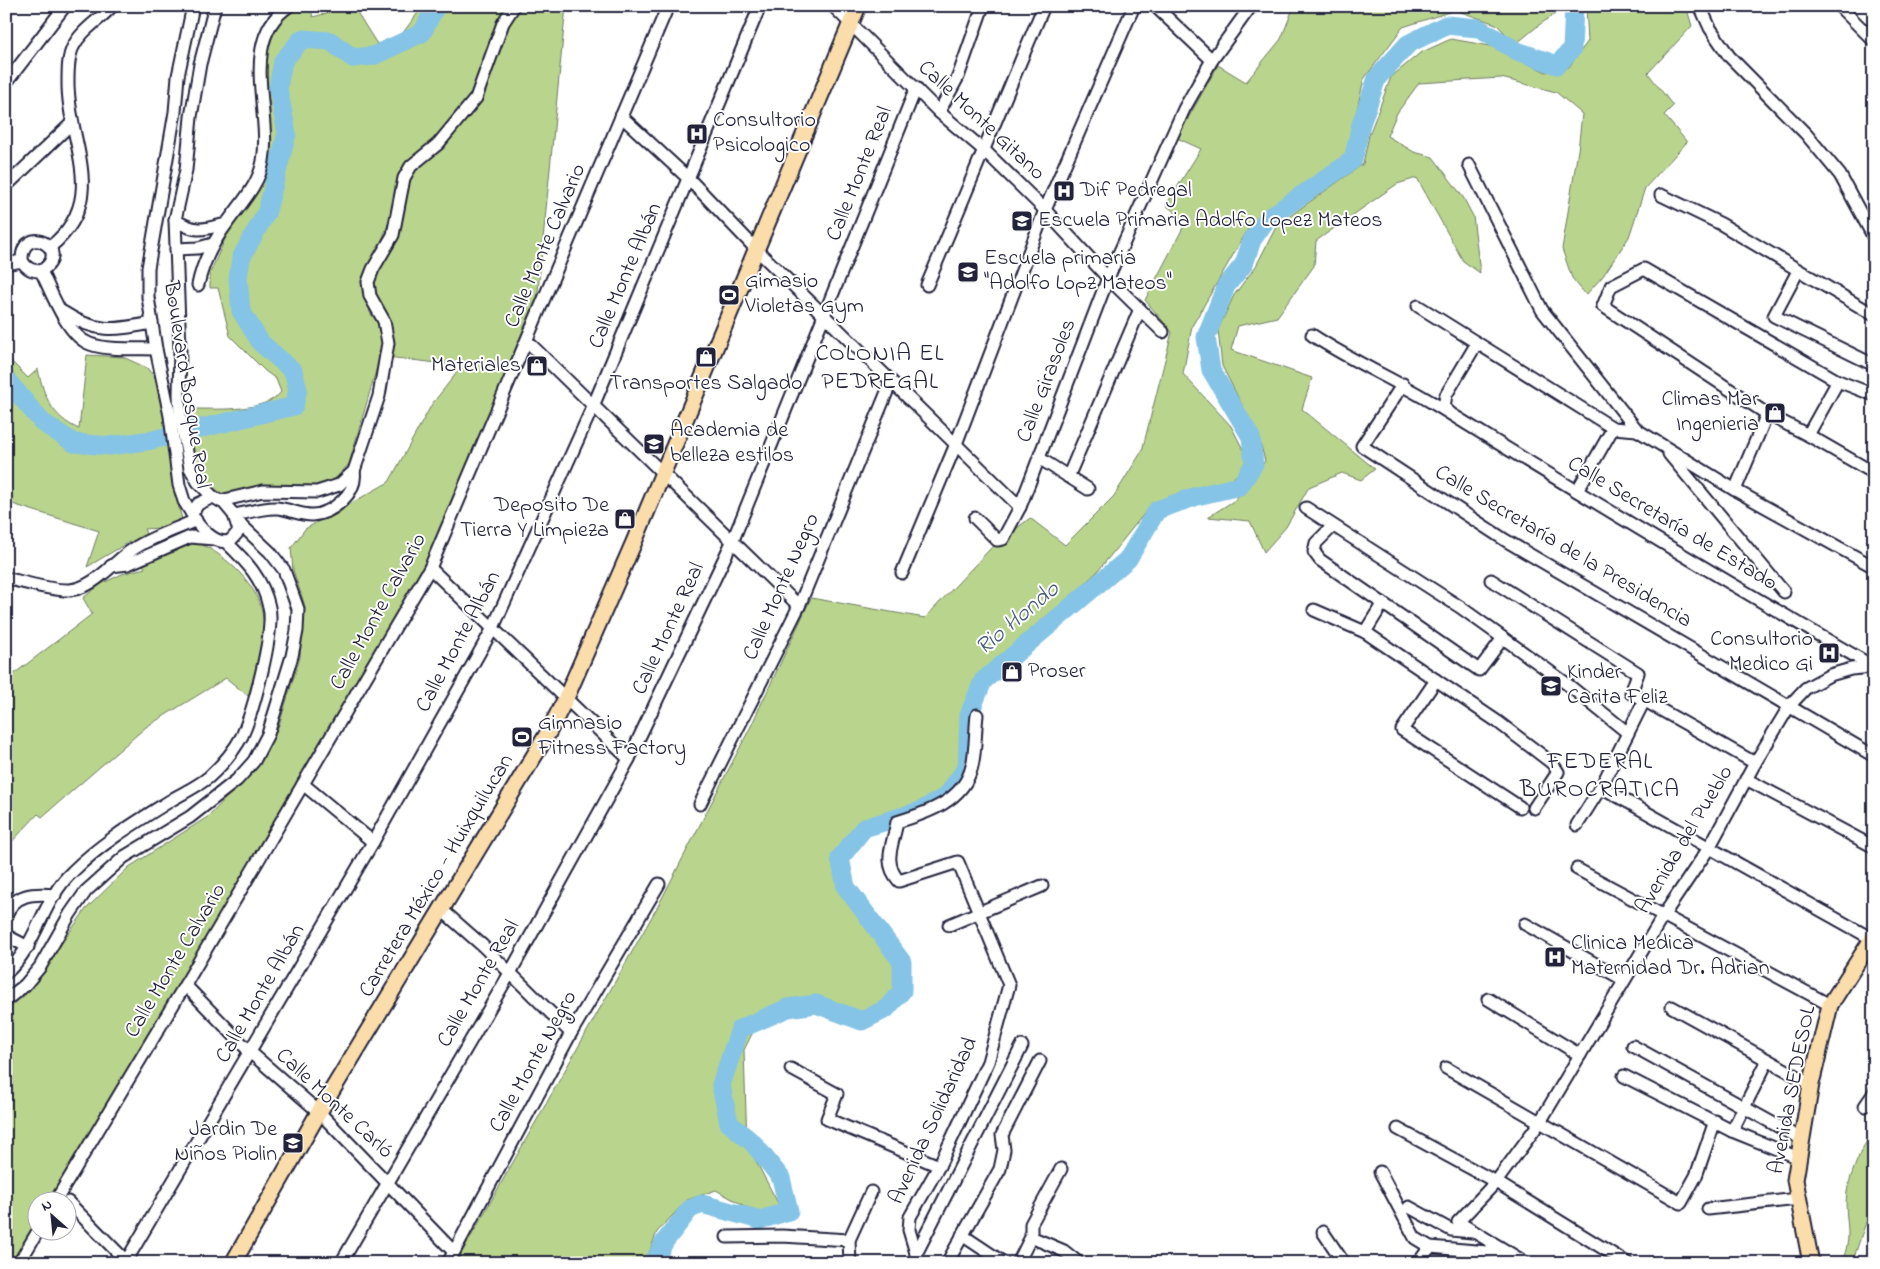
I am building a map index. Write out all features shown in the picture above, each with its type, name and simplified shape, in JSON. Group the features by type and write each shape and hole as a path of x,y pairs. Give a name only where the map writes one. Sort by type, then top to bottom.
{"main road":[{"name":"Carretera México - Huixquilucan","path":"233,1263 319,1112 548,733 566,698 757,250 858,6"},
{"name":"Avenida SEDESOL","path":"1811,1263 1795,1180 1811,1084 1830,1005 1873,938"}],"street":[{"path":"6,83 65,6"},
{"path":"50,248 65,236 82,202 84,184 68,94 68,64 72,48 81,35 112,6"},
{"name":"Boulevard Bosque Real","path":"193,6 178,76 175,112 148,268 148,297 156,349 175,415 184,468 179,485 184,501 194,517"},
{"name":"Boulevard Bosque Real","path":"175,415 175,220 186,170 191,117 200,64 215,6"},
{"path":"198,285 202,265 213,244 259,178 264,158 264,106 259,76 261,53 268,29 278,14 289,6"},
{"path":"6,578 68,590 81,587 96,579 110,566 141,544 194,517 198,504 216,499 276,490 317,492 330,489 347,479 354,471 379,396 388,343 384,321 370,296 368,282 373,268 392,235 404,178 411,166 438,144 476,98 503,24 514,6"},
{"name":"Calle Monte Calvario","path":"67,1192 185,985 430,568 668,6"},
{"name":"Calle Monte Albán","path":"126,1262 373,842 492,630 594,404 760,6"},
{"name":"Calle Monte Gitano","path":"833,6 939,112 985,151 1045,210 1108,278 1163,332"},
{"path":"939,112 958,77 983,6"},
{"path":"927,285 985,151 1006,94 1044,6"},
{"path":"902,573 956,444 1045,210 1134,6"},
{"path":"1155,6 1212,60"},
{"name":"Calle Girasoles","path":"975,518 997,540 1000,540 1020,507 1108,278 1184,110 1212,60 1251,6"},
{"path":"1700,6 1710,28 1729,56 1806,134 1840,175 1874,238"},
{"path":"1839,6 1874,41"},
{"name":"Calle Monte Real","path":"343,1261 387,1181 510,973 629,759 733,540 916,88"},
{"path":"175,112 191,117"},
{"path":"621,116 689,179 757,250 1020,507"},
{"path":"6,186 72,123"},
{"path":"1469,165 1542,310 1637,430 1735,490 1874,567"},
{"path":"1661,195 1721,224 1874,315"},
{"path":"175,220 190,229 205,229 226,224"},
{"path":"35,240 44,242 50,248 53,257 49,266 41,271 33,271 26,267 22,261 22,252 27,244 35,240"},
{"path":"176,250 198,248 213,244"},
{"path":"6,264 22,261"},
{"path":"1874,396 1838,381 1644,270 1611,286 1603,306 1767,414 1874,473"},
{"path":"41,271 59,309 74,330 88,343 112,347 156,349"},
{"path":"1798,271 1774,316 1874,365"},
{"path":"1418,306 1613,428 1637,430"},
{"path":"59,309 83,325 111,328 152,323"},
{"path":"1068,477 1140,310"},
{"path":"111,328 112,347"},
{"name":"Calle Secretaría de Estado","path":"1312,335 1332,349 1403,384 1576,491 1874,667"},
{"path":"527,341 594,404 799,606"},
{"path":"1450,414 1444,406 1446,394 1477,343"},
{"path":"1808,435 1838,381"},
{"name":"Calle Monte Negro","path":"700,804 799,606 891,382"},
{"name":"Calle Secretaría de la Presidencia","path":"1403,384 1362,446 1505,540 1790,705 1874,756"},
{"path":"1735,490 1767,414"},
{"path":"1576,491 1613,428"},
{"path":"1663,447 1784,592"},
{"path":"1039,458 1088,489"},
{"name":"Boulevard Bosque Real","path":"184,468 236,518"},
{"path":"236,518 277,508 312,515 333,508 343,500 350,490 355,478 354,471"},
{"path":"276,490 280,496 280,503 277,508"},
{"path":"1306,508 1460,607 1566,684 1628,733"},
{"path":"6,973 28,947 68,875 87,857 208,778 228,756 241,736 251,711 267,644 270,608 254,570 194,517"},
{"path":"110,566 128,564 190,537 222,541 237,535 236,518"},
{"path":"6,1000 25,986 40,967 70,914 92,886 124,857 190,817 237,780 254,761 268,734 292,656 297,631 298,609 284,570 270,552 236,518"},
{"path":"1333,526 1316,543 1314,552 1320,560 1480,670 1503,638"},
{"path":"430,568 492,630 629,759"},
{"path":"1492,580 1638,673 1630,693 1755,763"},
{"path":"1365,632 1383,603"},
{"path":"1314,610 1365,632 1498,722 1552,763 1558,772 1534,808"},
{"name":"Avenida del Pueblo","path":"1477,1233 1458,1222 1496,1182 1540,1122 1663,916 1709,848 1746,778 1790,705 1806,688 1830,675 1851,669 1874,667"},
{"path":"1436,680 1402,730 1520,807"},
{"path":"1577,825 1601,786 1644,701"},
{"name":"Avenida Solidaridad","path":"918,1258 909,1230 910,1217 939,1166 988,1062 1009,985 958,862 899,881 891,872 888,862 897,822 927,813 960,790 972,766 977,715"},
{"path":"1746,778 1874,847"},
{"path":"303,784 373,842"},
{"path":"1601,786 1873,938"},
{"path":"1578,869 1830,1005"},
{"name":"Calle Monte Negro","path":"448,1263 571,1033 659,884"},
{"path":"949,925 1042,886"},
{"path":"6,917 8,910 20,897 31,894 55,896"},
{"path":"442,910 571,1033"},
{"path":"1525,924 1624,980"},
{"path":"7,935 28,947"},
{"name":"Calle Monte Carló","path":"185,985 250,1052 319,1112 454,1252"},
{"path":"1488,999 1580,1055"},
{"path":"1672,1007 1811,1084"},
{"path":"918,1258 1022,1046"},
{"path":"1632,1046 1803,1140"},
{"path":"1732,1131 1745,1109 1768,1060"},
{"path":"947,1263 1000,1168 1004,1150 1002,1135 1040,1061"},
{"path":"1446,1068 1681,1203 1696,1176 1715,1121"},
{"path":"791,1069 837,1094 827,1119 939,1166"},
{"path":"1624,1076 1732,1131 1799,1158"},
{"path":"1865,1106 1874,1093"},
{"path":"1398,1129 1496,1182 1627,1263"},
{"path":"1018,1263 1031,1237 1031,1224 1061,1169"},
{"path":"1380,1172 1415,1238 1430,1246 1514,1254"},
{"path":"850,1263 849,1240 871,1192"},
{"path":"1708,1209 1798,1199"},
{"path":"1409,1207 1451,1230 1477,1233 1514,1254 1524,1262"},
{"path":"78,1216 126,1262"},
{"path":"1323,1232 1344,1263"},
{"path":"962,1235 1004,1263"},
{"path":"727,1237 782,1236 849,1240"},
{"path":"1031,1237 1064,1251 1079,1263"},
{"path":"19,1263 31,1242"},
{"path":"1418,1263 1430,1246"},
{"path":"1060,1263 1064,1251"}],"green space":[{"path":"310,6 313,17 327,13 326,6 353,6 377,44 402,34 423,6 511,6 474,96 399,179 394,209 365,283 370,313 381,326 384,343 349,464 335,479 316,488 225,496 202,479 192,457 187,425 196,409 229,409 253,406 274,398 281,392 276,379 265,371 230,336 218,288 210,288 210,273 228,232 245,209 267,165 270,106 263,69 274,22 291,8"},
{"path":"521,6 566,6 537,301 425,563 396,616 55,1192 28,1192 28,1238 14,1263 6,1263 6,1011 26,994 86,909 129,867 209,816 251,772 279,725 300,657 304,603 293,570 291,548 305,529 389,482 432,404 462,366 387,357 372,288 408,178 432,152 458,130 477,106 506,31"},
{"path":"1294,6 1558,6 1558,12 1516,44 1496,24 1455,10 1403,27 1364,79 1346,157 1251,224 1192,326 1183,374 1231,426 1249,461 1229,483 1152,504 1098,571 1048,618 978,678 964,714 961,765 943,791 917,805 860,823 833,856 841,890 896,963 896,989 882,1004 861,1015 817,998 787,1002 764,1010 744,1050 747,1144 780,1207 759,1214 716,1190 687,1200 657,1232 645,1263 456,1263 659,904 750,728 811,598 925,618 990,549 1030,518 1065,545 1114,496 1142,451 1172,332 1145,300 1186,222 1166,205 1201,149 1177,138 1218,65 1246,82 1281,39"},
{"path":"1586,6 1686,6 1692,26 1648,73 1673,106 1664,115 1687,142 1645,188 1629,237 1603,276 1586,295 1572,278 1562,249 1582,114 1556,92 1501,78 1419,83 1397,113 1387,136 1414,152 1433,157 1463,197 1473,216 1480,273 1463,261 1417,178 1397,184 1316,241 1314,266 1277,317 1238,326 1231,350 1312,378 1302,409 1375,469 1361,480 1342,473 1309,487 1286,527 1264,552 1250,521 1208,517 1235,500 1265,461 1259,438 1222,366 1218,330 1234,295 1256,266 1277,225 1363,164 1369,135 1391,77 1420,53 1451,39 1491,46 1546,72 1569,67 1588,41"},
{"path":"87,355 123,357 147,368 156,379 173,457 175,493 182,519 161,528 144,529 157,558 193,541 215,552 235,568 249,583 257,598 264,628 262,644 248,696 226,678 146,727 42,817 38,814 6,848 6,680 92,614 83,598 101,584 122,574 145,568 129,542 87,567 99,531 6,502 6,356 28,378 38,369 46,397 51,405 62,418 79,429"},
{"path":"1874,1128 1874,1199 1852,1263 1841,1263 1848,1235 1846,1202 1848,1187 1861,1151"}],"waterway":[{"path":"6,379 42,422 74,443 110,446 152,440 294,406 298,389 293,371 261,343 241,311 238,279 241,258 267,211 287,133 278,88 283,61 302,39 330,41 353,58 373,56 422,33 436,6"},
{"name":"Rio Hondo","path":"653,1263 665,1241 690,1209 702,1204 760,1220 789,1211 781,1178 753,1143 729,1123 721,1085 740,1029 788,1008 816,1004 862,1021 886,1009 902,991 902,962 846,887 840,858 864,828 920,811 947,796 967,767 969,715 983,681 1128,559 1157,510 1197,496 1240,486 1254,464 1251,437 1211,370 1206,337 1226,286 1244,264 1252,240 1267,219 1353,160 1361,124 1377,78 1408,44 1446,25 1478,28 1517,51 1557,65 1572,49 1574,6"}],"place":[{"name":"Consultorio Psicologico","path":"697,134"},
{"name":"Dif Pedregal","path":"1064,191"},
{"name":"Escuela Primaria Adolfo Lopez Mateos","path":"1022,221"},
{"name":"Escuela primaria \"Adolfo Lopz Mateos\"","path":"968,272"},
{"name":"Gimasio Violetas Gym","path":"729,295"},
{"name":"Transportes Salgado","path":"706,357"},
{"name":"Materiales","path":"537,366"},
{"name":"Climas Mar Ingenieria","path":"1775,413"},
{"name":"Academia de belleza estilos","path":"654,444"},
{"name":"Deposito De Tierra Y Limpieza","path":"625,519"},
{"name":"Consultorio Medico Gi","path":"1829,653"},
{"name":"Proser","path":"1012,672"},
{"name":"Kinder Carita Feliz","path":"1551,686"},
{"name":"Gimnasio Fitness Factory","path":"522,737"},
{"name":"Clinica Medica Maternidad Dr. Adrian","path":"1555,957"},
{"name":"Jardin De Niños Piolin","path":"293,1143"}],"district":[{"name":"COLONIA EL PEDREGAL","path":"880,368"},
{"name":"FEDERAL BUROCRATICA","path":"1600,776"}]}
